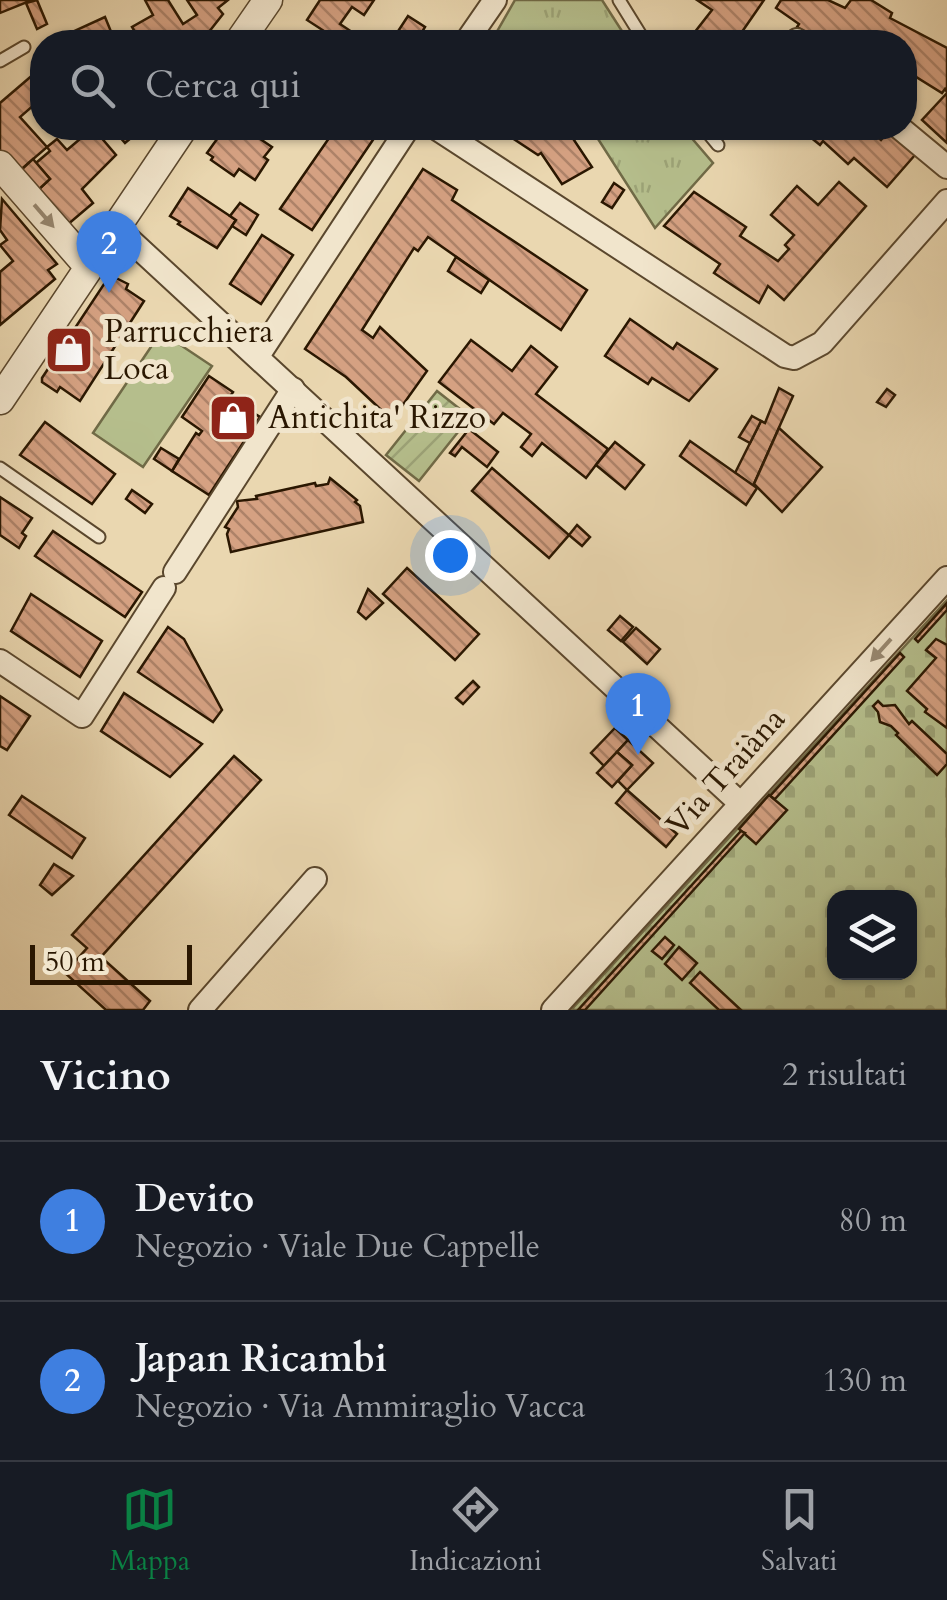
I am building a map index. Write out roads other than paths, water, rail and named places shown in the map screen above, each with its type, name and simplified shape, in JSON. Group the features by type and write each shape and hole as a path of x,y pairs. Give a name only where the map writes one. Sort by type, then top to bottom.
{"street":[{"path":"248,30 268,0"},
{"path":"474,30 495,0"},
{"path":"0,400 174,140"},
{"path":"258,356 400,140"},
{"path":"454,140 785,356 794,358 822,343 947,200"},
{"path":"914,140 947,167"},
{"path":"0,166 89,267"},
{"path":"116,227 741,804"},
{"path":"0,660 82,716 294,389"},
{"name":"Via Traiàna","path":"553,1010 947,578"},
{"path":"200,1010 315,879"}],"lane":[{"path":"619,0 638,30"},
{"path":"0,61 24,47"},
{"path":"714,140 718,145"},
{"path":"0,468 99,538"}],"place":[{"name":"Japan Ricambi","path":"109,293"},
{"name":"Parrucchiera Loca","path":"69,350"},
{"name":"Antichita' Rizzo","path":"233,418"},
{"name":"Devito","path":"638,755"}]}
